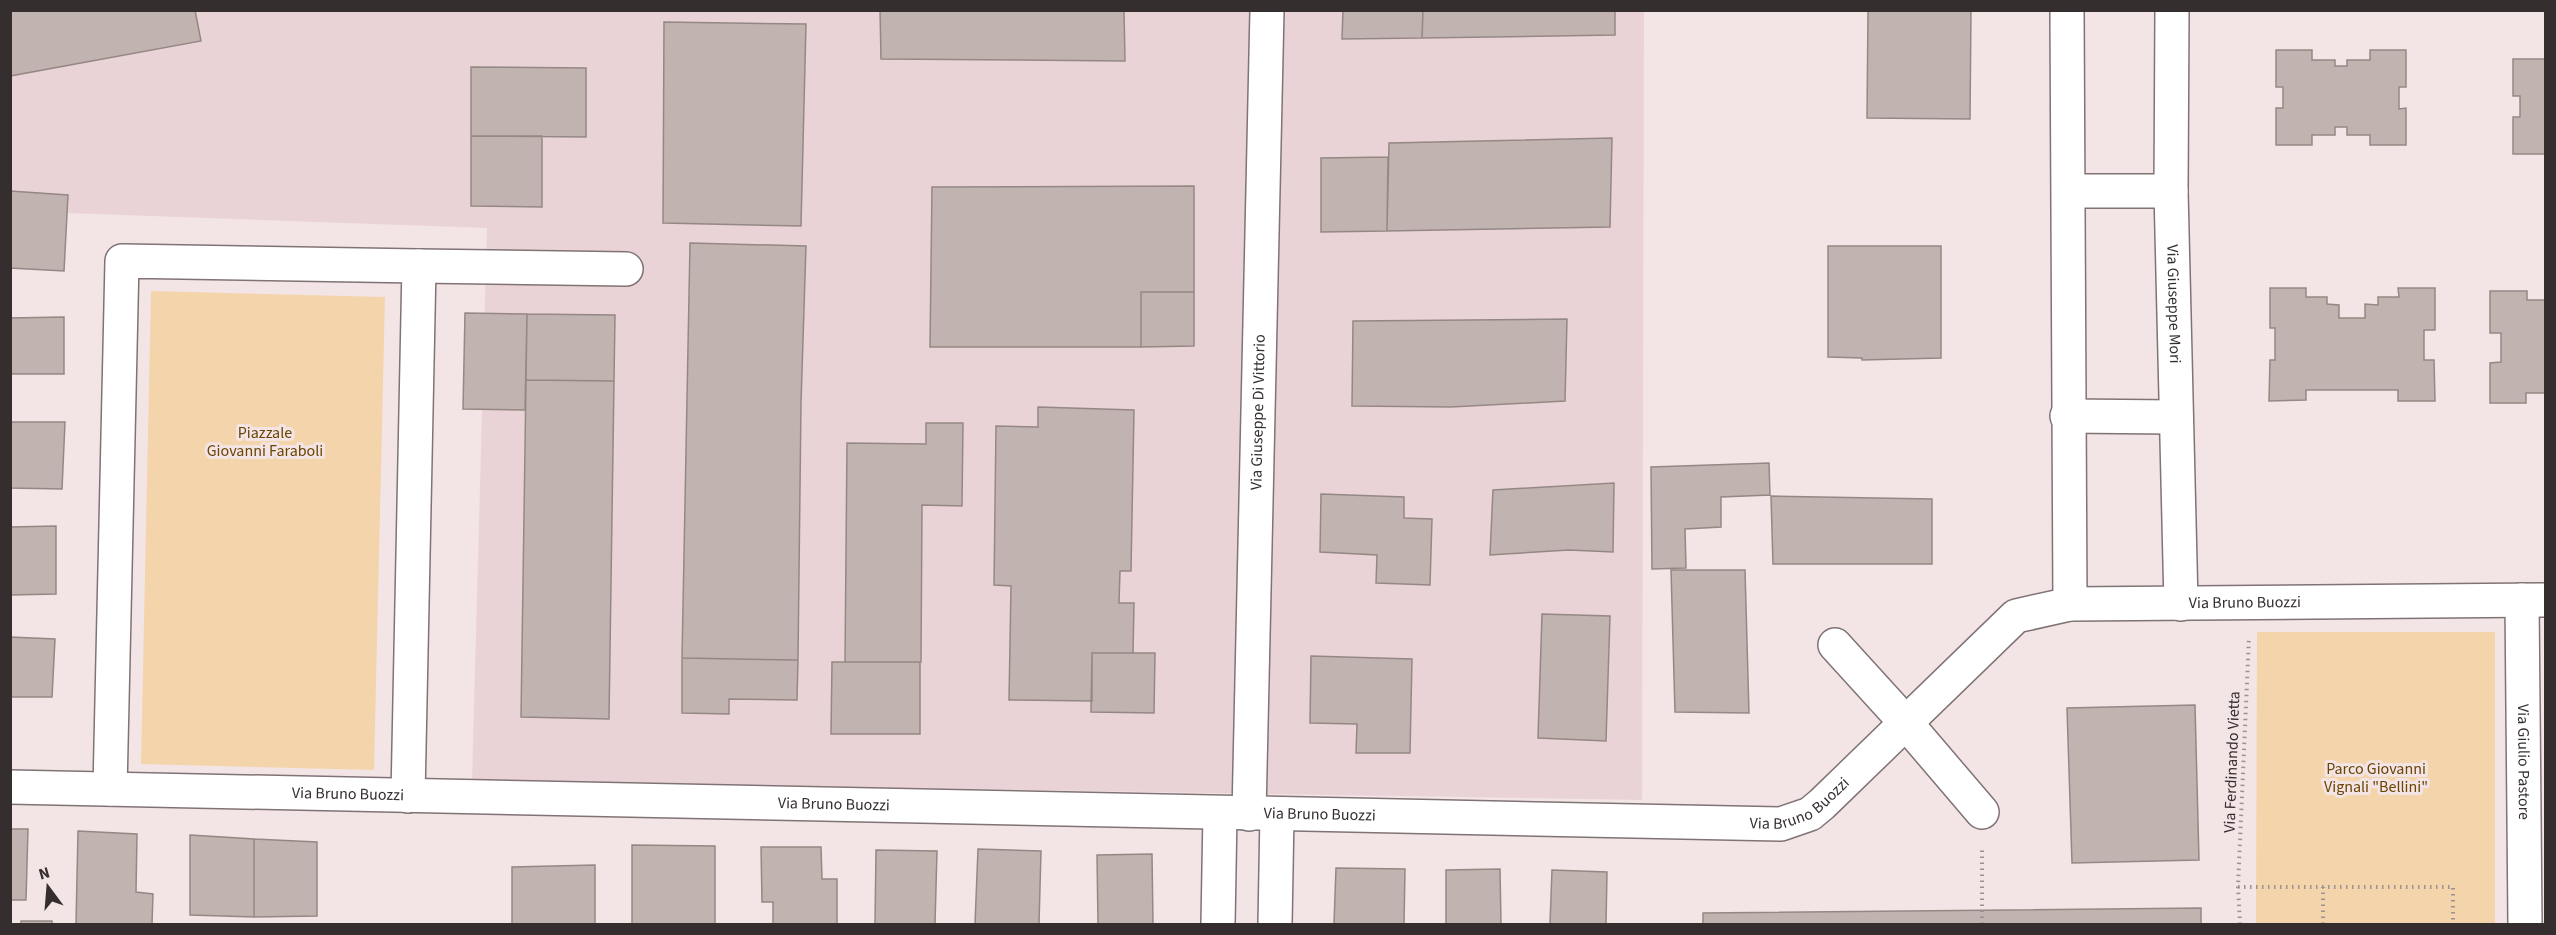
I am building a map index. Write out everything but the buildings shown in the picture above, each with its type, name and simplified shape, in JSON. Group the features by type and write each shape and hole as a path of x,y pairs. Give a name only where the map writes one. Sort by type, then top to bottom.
{"street":[{"name":"Via Giuseppe Di Vittorio","path":"1248,814 1267,10"},
{"path":"2067,10 2069,191 2067,416 2070,604"},
{"name":"Via Giuseppe Mori","path":"2172,10 2171,191 2181,604"},
{"path":"2069,191 2171,191"},
{"path":"110,789 122,261 626,269"},
{"path":"408,796 419,266"},
{"path":"2067,416 2175,417"},
{"name":"Via Bruno Buozzi","path":"10,787 1781,824 1810,814 2016,616 2070,604 2181,604 2251,600 2534,600"},
{"name":"Via Giulio Pastore","path":"2525,924 2534,600"},
{"path":"1834,645 1906,723 1982,812"},
{"path":"1218,924 1248,814"},
{"path":"1248,814 1275,924"}],"path":[{"name":"Via Ferdinando Vietta","path":"2240,924 2238,887 2251,600"},
{"path":"1982,812 1982,924"},
{"path":"2238,887 2453,887 2453,924"},
{"path":"2323,887 2323,924"}],"shaded area":[{"path":"11,11 1644,11 1642,800 472,781 487,228 11,211"}],"green space":[{"name":"Piazzale Giovanni Faraboli","path":"151,291 385,297 374,770 141,764"},
{"name":"Parco Giovanni Vignali \"Bellini\"","path":"2257,632 2495,632 2495,924 2256,924"}]}
